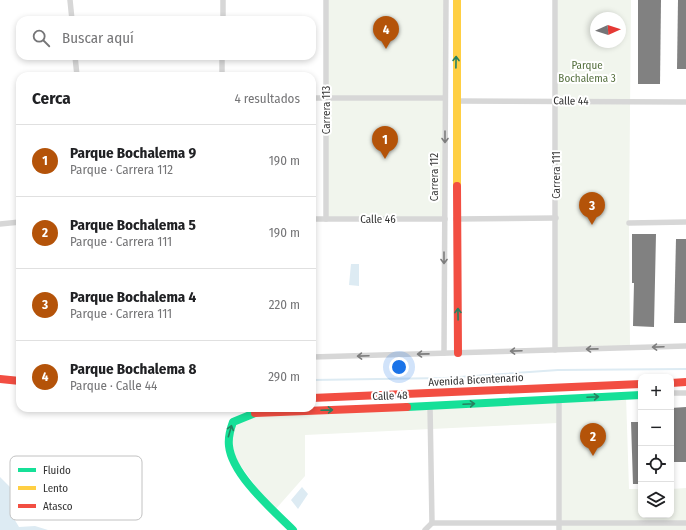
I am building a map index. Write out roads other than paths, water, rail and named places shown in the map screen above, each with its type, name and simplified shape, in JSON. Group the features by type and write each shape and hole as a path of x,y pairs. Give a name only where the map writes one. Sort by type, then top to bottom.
{"street":[{"path":"70,0 72,16"},
{"path":"223,0 223,16"},
{"name":"Carrera 113","path":"326,0 326,219"},
{"name":"Carrera 112","path":"444,353 446,0"},
{"name":"Carrera 112","path":"457,0 456,219 458,353"},
{"name":"Carrera 111","path":"555,0 555,350"},
{"path":"75,60 77,72"},
{"path":"222,60 222,72"},
{"path":"316,98 445,98"},
{"name":"Calle 44","path":"456,101 686,102"},
{"path":"456,219 556,218"},
{"name":"Calle 46","path":"316,219 444,219"},
{"path":"0,224 16,222"},
{"path":"629,223 686,222"},
{"path":"316,357 686,346"},
{"path":"0,379 16,381"},
{"path":"674,382 686,382"},
{"name":"Avenida Bicentenario","path":"316,398 638,384"},
{"path":"674,393 686,392"},
{"name":"Calle 48","path":"316,410 430,406 638,395"},
{"path":"558,527 559,399"},
{"path":"425,530 432,523 430,406"},
{"name":"Calle 48","path":"260,412 249,414 233,422 228,436 229,450 237,467 293,530"},
{"path":"432,523 558,527 686,523"}],"waterway":[{"path":"316,380 445,378 558,370 686,369"}],"place":[{"name":"Parque Bochalema 8","path":"386,49"},
{"name":"Parque Bochalema 9","path":"385,159"},
{"name":"Parque Bochalema 4","path":"592,225"},
{"name":"Parque Bochalema 5","path":"593,456"}],"park label":[{"name":"Parque Bochalema 3","path":"587,71"}]}
